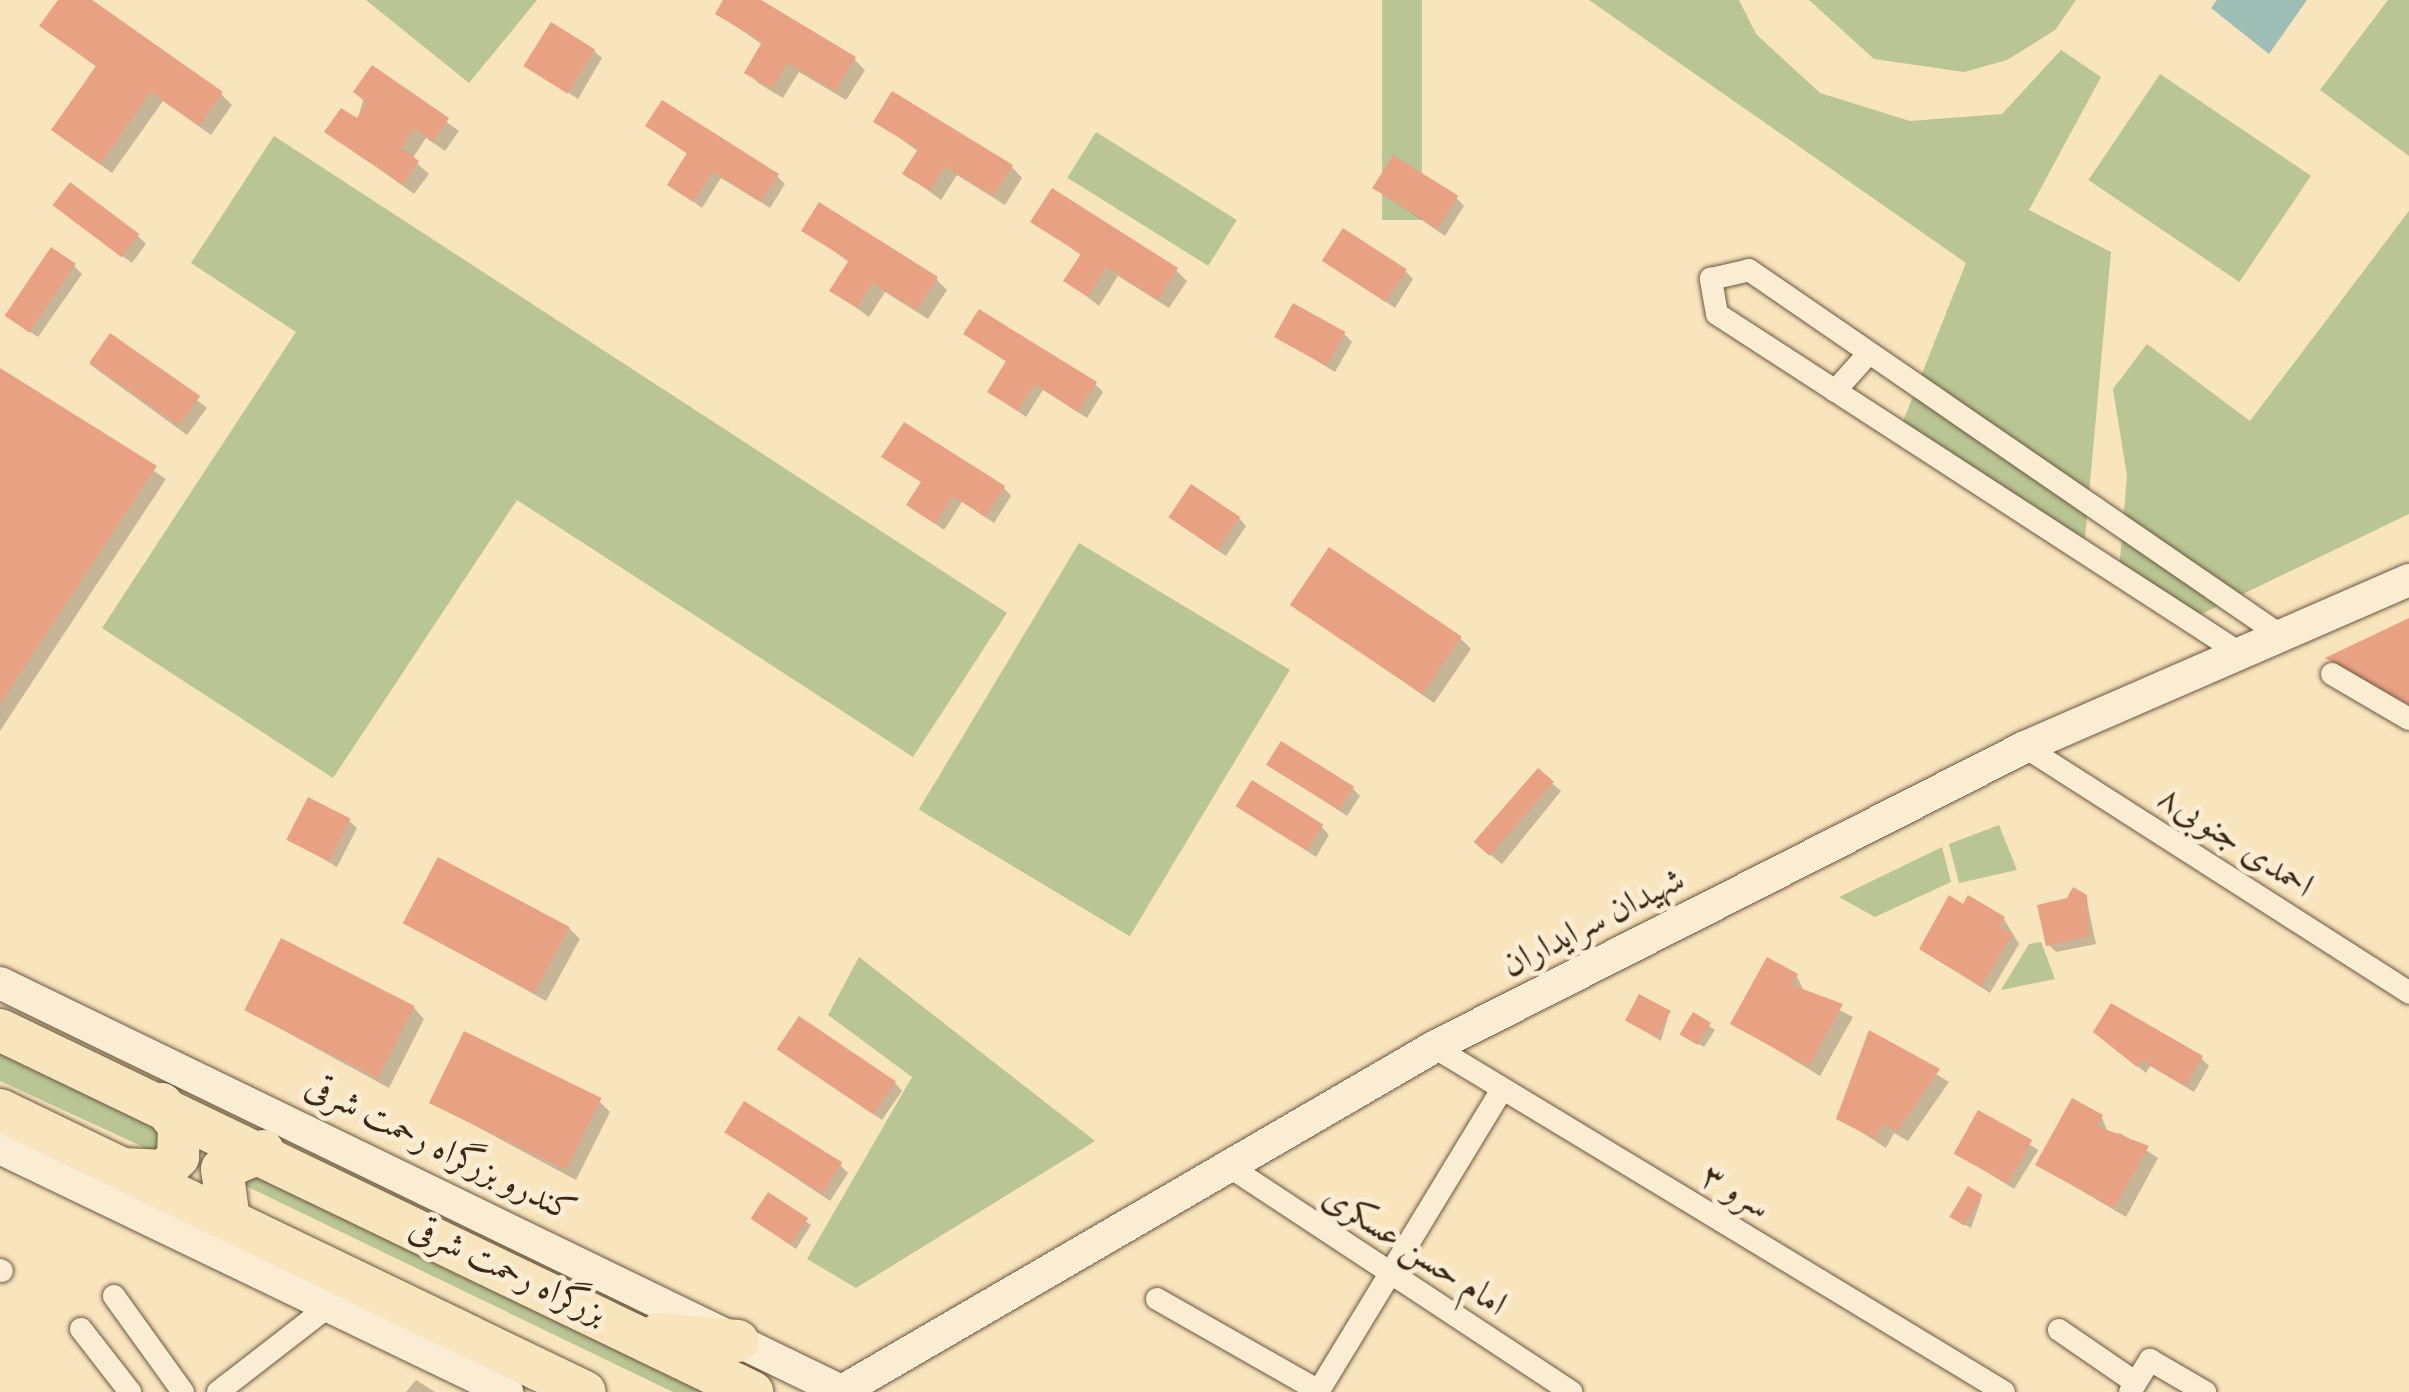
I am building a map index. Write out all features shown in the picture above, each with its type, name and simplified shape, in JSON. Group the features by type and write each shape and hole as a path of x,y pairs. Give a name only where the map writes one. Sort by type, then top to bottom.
{"highway":[{"path":"0,1030 162,1104 179,1126 178,1157 157,1172 122,1169"},
{"name":"بزرگراه رحمت شرقی","path":"162,1104 637,1332 752,1392"},
{"path":"0,1110 585,1392"},
{"path":"229,1220 222,1169 263,1152"},
{"path":"637,1332 738,1341"}],"street":[{"path":"2238,652 2127,584 1717,314 1710,278 1749,270 2280,636"},
{"path":"1835,392 1869,353"},
{"path":"2127,584 2154,549"},
{"name":"شهیدان سرایداران","path":"842,1392 1224,1163 1434,1047 2025,747 2409,580"},
{"path":"2332,674 2409,720"},
{"name":"احمدی جنوبی۸","path":"2025,747 2409,993"},
{"name":"کندرو بزرگراه رحمت شرقی","path":"0,983 842,1392"},
{"name":"سرو ۳","path":"1434,1047 2004,1392"},
{"path":"1158,1299 1319,1391 1390,1280 1501,1091"},
{"path":"0,1148 507,1392"},
{"name":"امام حسن عسکری","path":"1224,1163 1390,1280 1571,1392"},
{"path":"114,1296 182,1392"},
{"path":"218,1392 329,1306"},
{"path":"82,1330 130,1392"},
{"path":"2059,1330 2133,1388 2150,1360 2205,1392"}],"green space":[{"path":"366,0 537,0 469,83"},
{"path":"1382,0 1422,0 1422,220 1382,220"},
{"path":"1589,0 1739,0 1756,34 1820,93 1910,121 2002,114 2061,50 2101,77 2029,210 2111,252 2085,538 1896,439 1966,263"},
{"path":"1809,0 2076,0 2055,30 2007,60 1964,72 1874,59"},
{"path":"2388,0 2409,0 2409,156 2320,90"},
{"path":"2160,74 2311,176 2239,282 2088,180"},
{"path":"1096,132 1237,220 1208,266 1067,178"},
{"path":"274,136 1007,613 913,757 517,500 333,778 102,628 296,332 191,263"},
{"path":"2409,211 2409,514 2183,623 2119,571 2127,476 2113,389 2147,344 2250,421"},
{"path":"1079,543 1290,670 1130,936 919,810"},
{"path":"1999,825 2017,870 1959,883 1949,844"},
{"path":"1942,847 1951,882 1875,917 1839,897"},
{"path":"2041,942 2055,979 2001,990 2029,944"},
{"path":"859,957 1095,1141 856,1288 807,1259 912,1077 828,1015"},
{"path":"0,1050 163,1126 163,1156 0,1081"},
{"path":"250,1167 725,1392 673,1392 246,1186"}],"water":[{"path":"2217,0 2307,0 2269,54 2211,8"}],"building":[{"path":"58,0 92,0 223,92 199,126 151,92 100,164 51,130 96,66 39,26"},
{"path":"723,0 761,0 856,57 835,91 788,63 772,89 744,73 762,42 715,14"},
{"path":"551,22 595,50 568,94 523,66"},
{"path":"372,65 449,118 433,142 415,129 401,148 419,161 403,185 324,132 341,108 357,118 367,103 353,92"},
{"path":"892,91 1013,165 994,196 945,166 930,191 902,174 918,149 873,122"},
{"path":"662,100 779,174 761,202 713,172 693,202 667,185 687,153 645,126"},
{"path":"1393,155 1458,196 1438,229 1372,188"},
{"path":"70,182 139,234 122,258 53,205"},
{"path":"1052,188 1178,268 1158,300 1106,267 1088,297 1063,281 1081,254 1030,222"},
{"path":"819,202 938,277 917,310 873,283 857,308 829,291 849,260 801,231"},
{"path":"1343,228 1407,269 1385,302 1322,261"},
{"path":"51,247 76,264 29,333 5,316"},
{"path":"1293,303 1345,332 1327,366 1274,337"},
{"path":"979,309 1097,382 1078,412 1035,384 1018,411 987,392 1006,361 963,334"},
{"path":"110,333 200,396 179,426 89,362"},
{"path":"0,368 157,466 0,704"},
{"path":"904,422 1005,486 986,517 953,496 935,524 906,505 921,482 881,457"},
{"path":"1191,484 1240,517 1218,550 1169,517"},
{"path":"1329,547 1462,636 1423,695 1290,605"},
{"path":"2409,618 2409,705 2325,658"},
{"path":"1281,741 1354,787 1339,810 1266,765"},
{"path":"1538,768 1554,782 1490,856 1474,842"},
{"path":"1252,780 1323,825 1307,851 1236,806"},
{"path":"308,797 351,819 329,862 286,840"},
{"path":"438,857 570,927 534,993 403,923"},
{"path":"2073,887 2087,895 2089,936 2046,946 2037,905 2067,898"},
{"path":"1949,895 1963,904 1968,895 2005,917 2000,927 2013,934 1981,987 1919,949"},
{"path":"281,938 415,1006 378,1078 244,1010"},
{"path":"1767,957 1798,974 1792,985 1843,1004 1809,1067 1730,1024"},
{"path":"1639,994 1671,1011 1657,1037 1625,1020"},
{"path":"2111,1003 2203,1056 2186,1086 2141,1060 2137,1067 2093,1032"},
{"path":"1693,1012 1711,1023 1698,1045 1680,1034"},
{"path":"799,1016 896,1081 874,1115 777,1049"},
{"path":"1869,1030 1940,1069 1897,1132 1883,1124 1875,1139 1836,1119"},
{"path":"464,1031 602,1098 566,1170 429,1103"},
{"path":"2072,1098 2103,1115 2097,1126 2149,1146 2114,1208 2035,1165"},
{"path":"744,1101 842,1162 823,1194 724,1132"},
{"path":"1978,1110 2032,1140 2008,1184 1954,1154"},
{"path":"1968,1186 1983,1195 1964,1226 1949,1217"},
{"path":"768,1192 808,1218 791,1245 751,1219"}]}
